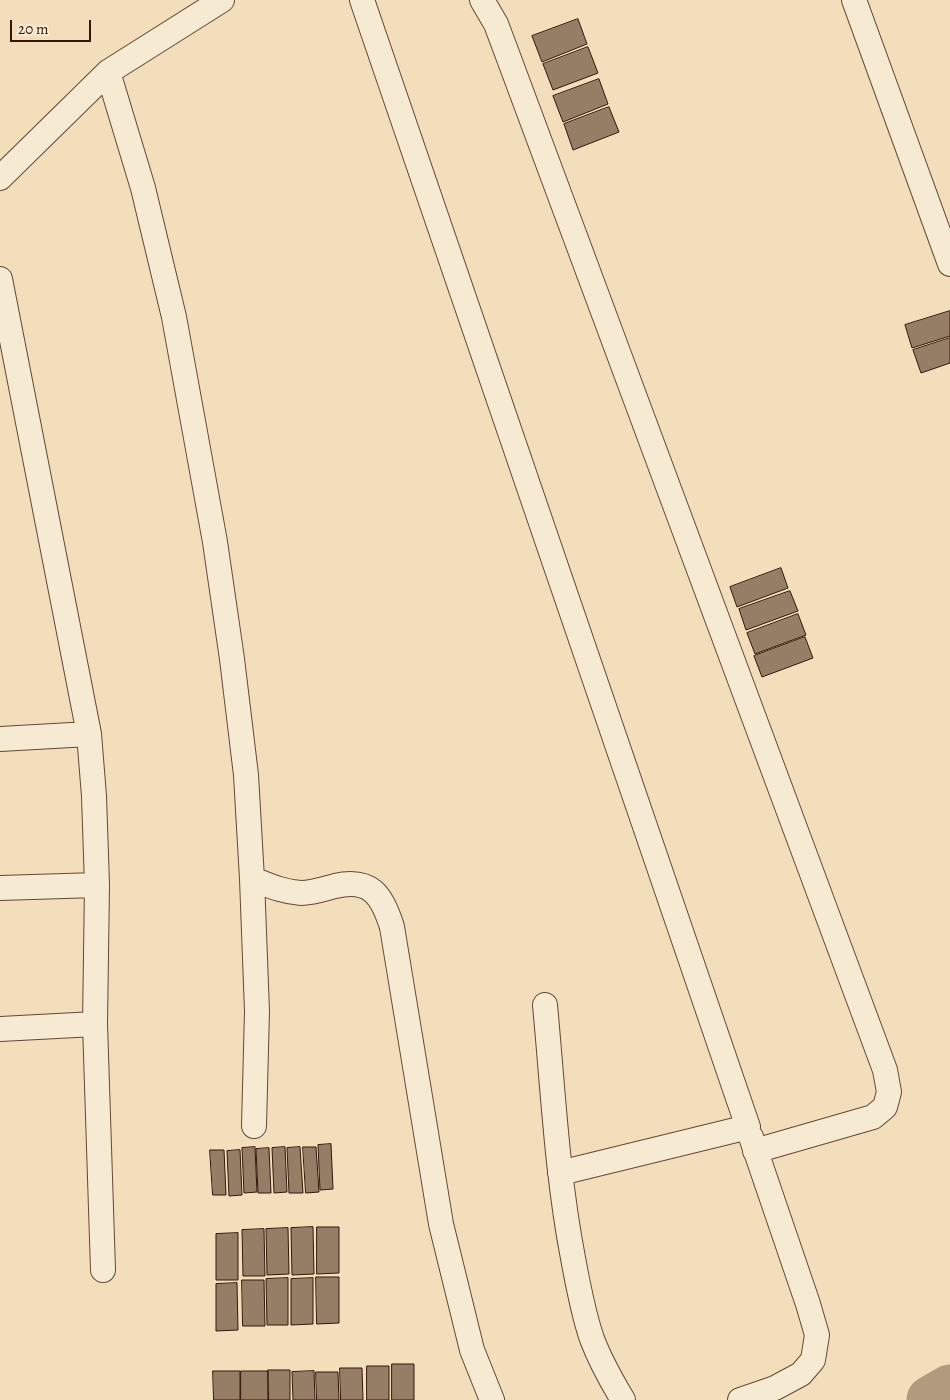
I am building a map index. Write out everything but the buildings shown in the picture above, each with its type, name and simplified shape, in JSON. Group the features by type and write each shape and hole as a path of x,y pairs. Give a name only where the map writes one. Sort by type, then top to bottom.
{"street":[{"path":"0,178 108,72 222,0"},
{"path":"362,0 748,1127 817,1335 813,1360 800,1374 775,1388 740,1400"},
{"path":"482,0 496,24 512,65 885,1070 890,1092 885,1107 873,1117 755,1151"},
{"path":"854,0 950,264"},
{"path":"108,72 143,188 174,317 215,542 246,775 257,1012 254,1126"},
{"path":"0,279 88,734 94,796 97,885 95,1024 103,1270"},
{"path":"0,739 88,734"},
{"path":"252,879 279,890 302,893 337,886 360,884 370,888 383,902 392,927 441,1224 472,1350 492,1400"},
{"path":"0,888 97,885"},
{"path":"545,1005 560,1173 568,1230 582,1304 592,1340 604,1367 623,1400"},
{"path":"0,1030 95,1024"},
{"path":"560,1173 748,1127"}],"waterway":[{"path":"931,1400 950,1389"}]}
